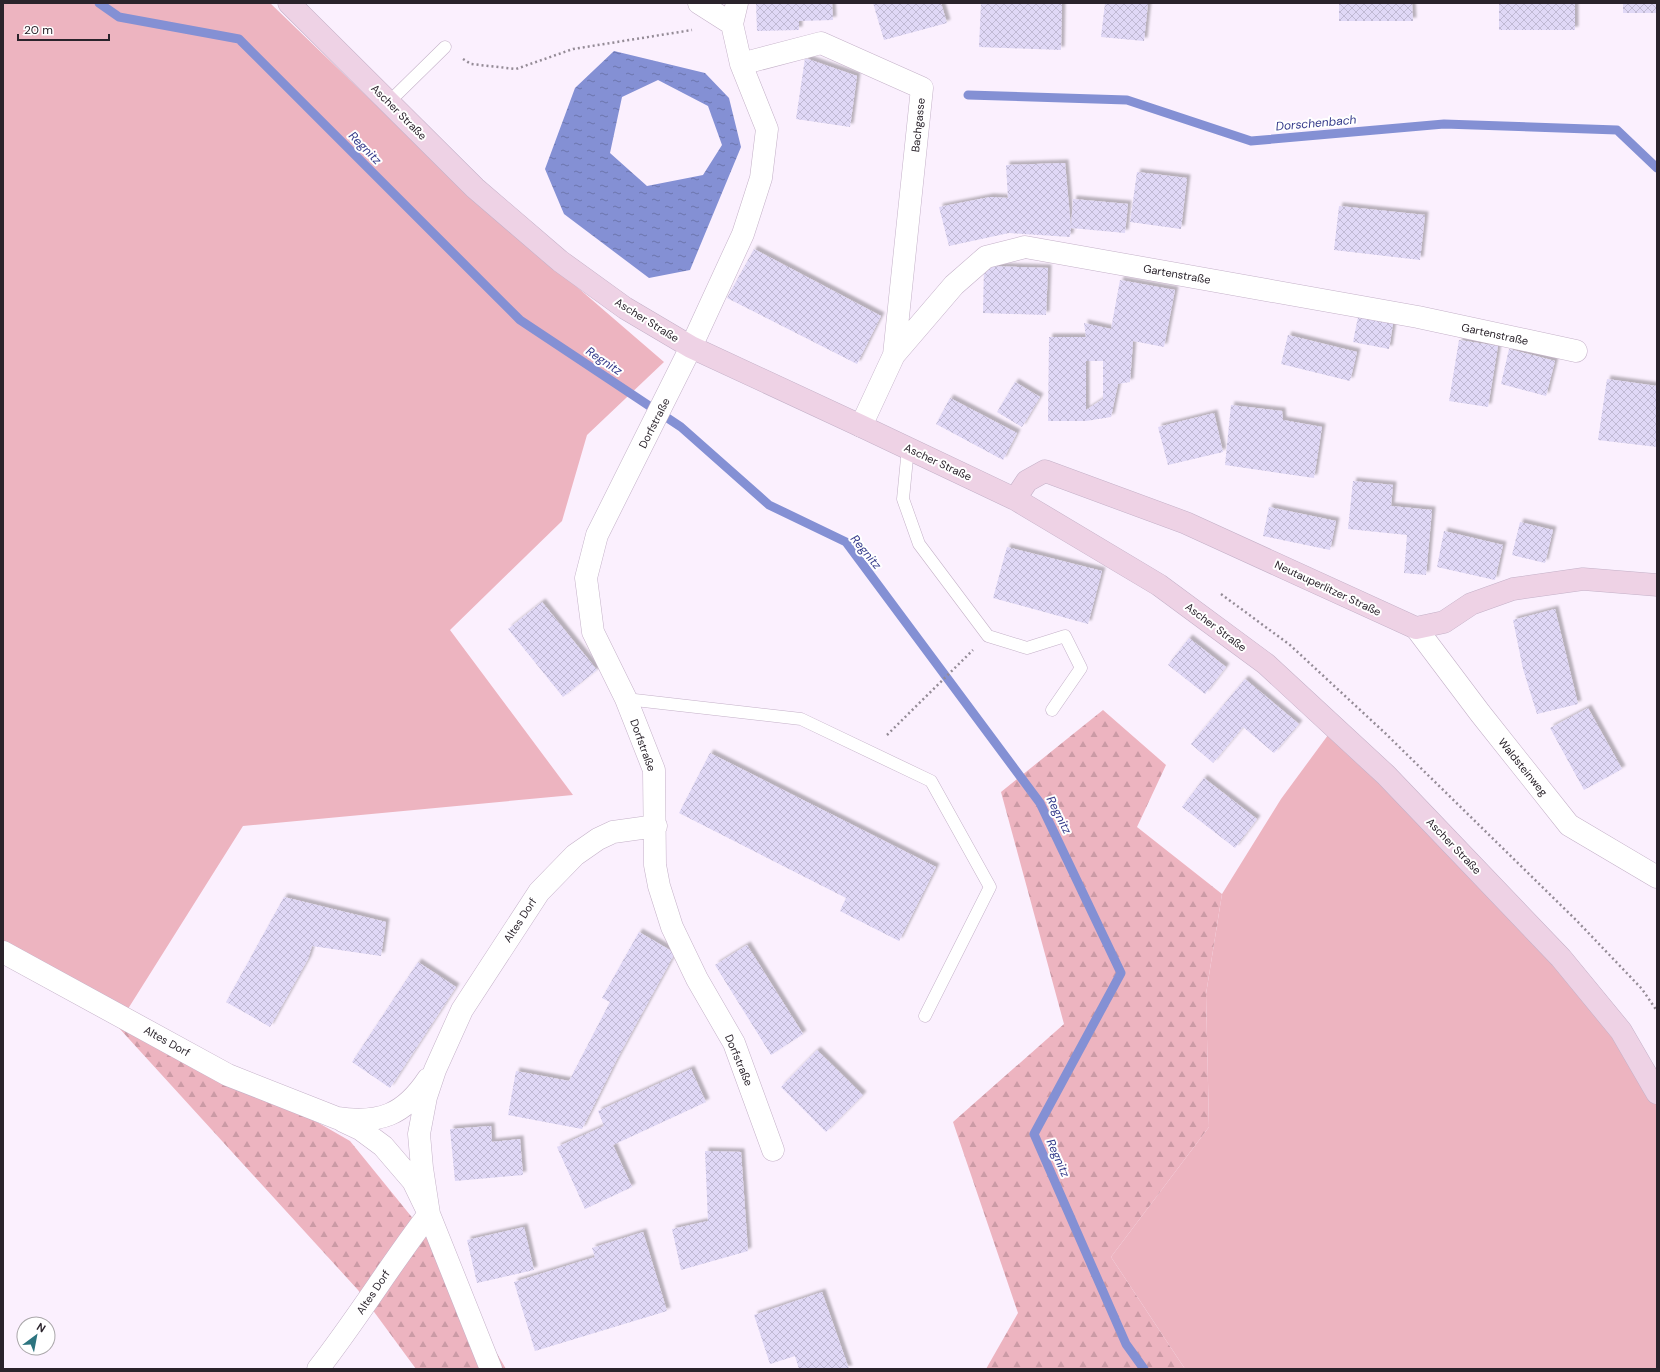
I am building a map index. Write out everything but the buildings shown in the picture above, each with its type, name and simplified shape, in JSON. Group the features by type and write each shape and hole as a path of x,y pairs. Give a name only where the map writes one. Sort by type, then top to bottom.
{"street":[{"name":"Ascher Straße","path":"290,3 475,188 560,261 625,308 691,347 1015,499 1159,584 1266,664 1386,775 1561,958 1622,1031 1657,1093"},
{"path":"699,3 732,24"},
{"path":"691,347 743,234 761,178 768,129 741,64 732,24 737,3"},
{"name":"Bachgasse","path":"741,64 821,43 922,88 894,355"},
{"name":"Gartenstraße","path":"861,426 894,355 954,285 986,258 1025,247 1418,317 1576,351"},
{"name":"Dorfstraße","path":"691,347 597,535 586,578 593,632 626,699 654,770 656,826 655,865 659,886 672,927 697,979 734,1043 773,1150"},
{"name":"Neutauperlitzer Straße","path":"1015,499 1027,482 1045,471 1186,523 1416,628"},
{"path":"1416,628 1444,622 1471,604 1513,589 1583,579 1657,586"},
{"name":"Waldsteinweg","path":"1416,628 1480,713 1569,825 1657,876"},
{"name":"Altes Dorf","path":"318,1369 339,1342 429,1214 422,1168 419,1134 426,1097 435,1070 462,1010 539,892 575,855 598,839 613,832 656,826"},
{"name":"Altes Dorf","path":"3,952 228,1075 337,1118 360,1129 383,1146 413,1181 429,1214 491,1369"},
{"name":"Altes Dorf","path":"337,1118 356,1121 373,1120 388,1115 402,1108 417,1096 435,1070"}],"lane":[{"path":"389,102 445,47"},
{"path":"908,448 903,499 919,544 988,636 1027,648 1064,636 1081,668 1052,710"},
{"path":"626,699 801,719 931,781 990,887 925,1016"}],"path":[{"path":"445,47 471,64 516,69 573,49 732,24"},
{"path":"870,752 971,652"}],"green space":[{"path":"3,3 270,3 461,187 664,362 587,435 562,521 450,630 573,795 243,826 126,1012 3,945"},
{"path":"1103,710 1166,765 1137,827 1222,894 1206,994 1209,1127 1111,1257 1185,1369 986,1369 1018,1313 953,1122 1064,1024 1001,792"},
{"path":"1331,731 1657,1074 1657,1369 1185,1369 1111,1257 1209,1127 1206,994 1222,894 1281,799"},
{"path":"126,1012 350,1141 432,1242 506,1369 416,1369 358,1290 119,1028"}],"water":[{"path":"614,51 705,73 729,98 741,147 690,270 649,278 564,214 545,169 575,88","holes":["658,80 708,106 722,145 703,175 647,186 610,153 622,97"]}],"waterway":[{"name":"Regnitz","path":"99,3 119,17 239,39 520,320 681,427 769,505 846,542 1040,803 1121,973 1034,1134 1126,1344 1144,1369"},
{"name":"Dorschenbach","path":"968,95 1127,100 1251,141 1444,124 1617,130 1657,168"}]}
